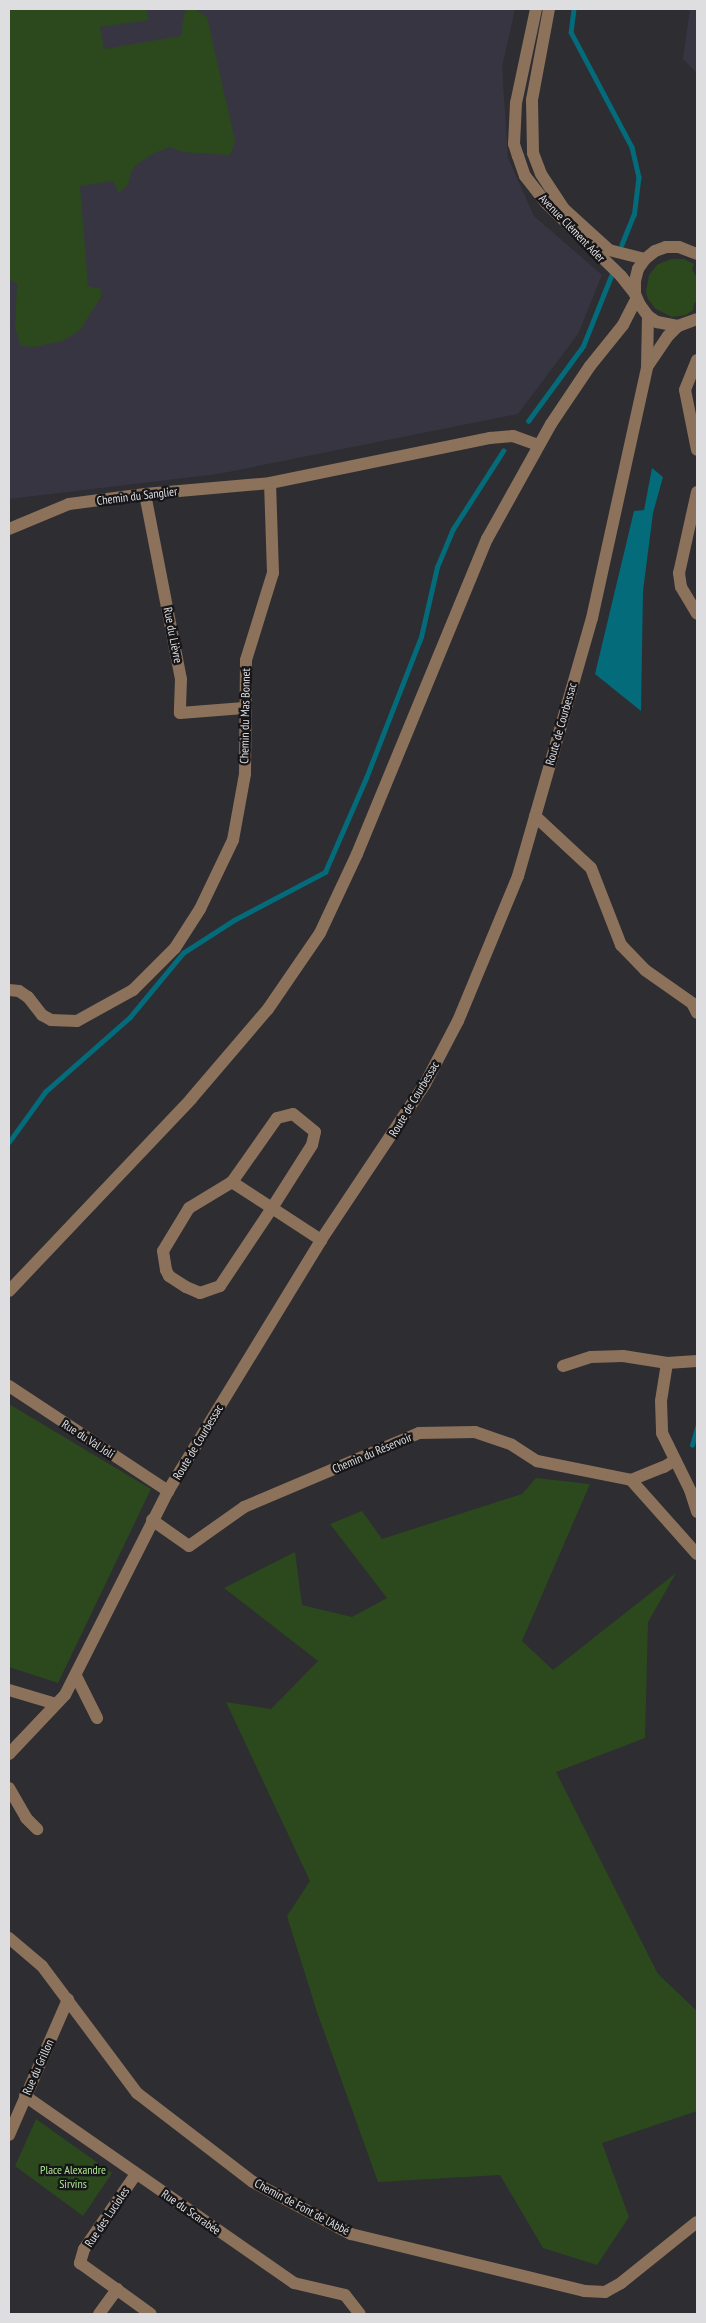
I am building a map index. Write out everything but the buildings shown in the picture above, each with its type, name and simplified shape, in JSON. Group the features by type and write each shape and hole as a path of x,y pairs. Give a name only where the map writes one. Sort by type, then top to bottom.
{"street":[{"name":"Avenue Clément Ader","path":"536,9 516,103 514,144 525,176 546,203 621,276 636,296 646,315"},
{"name":"Avenue Clément Ader","path":"549,9 532,100 533,153 541,174 564,208 609,250 645,259"},
{"path":"9,1291 191,1099 268,1009 320,933 357,854 487,539 538,445 590,366 623,325 636,296 636,275 645,259 655,251 666,247 679,247 697,240"},
{"path":"679,247 697,254"},
{"path":"623,325 646,315 667,326 690,325"},
{"name":"Route de Courbessac","path":"9,1754 65,1695 168,1491 321,1240 425,1084 458,1021 518,876 592,618 647,367 646,315"},
{"name":"Route de Courbessac","path":"647,367 668,336 690,325"},
{"path":"696,365 686,390 695,424 697,450"},
{"path":"270,482 490,438 513,436 538,445"},
{"name":"Chemin du Sanglier","path":"9,529 69,504 145,494 270,482"},
{"name":"Chemin du Mas Bonnet","path":"9,990 19,991 28,997 42,1015 51,1020 77,1021 133,990 170,954 200,909 233,840 245,774 244,708 246,660 273,573 270,482"},
{"path":"697,492 679,573 681,587 697,614"},
{"name":"Rue du Lièvre","path":"145,494 181,679 180,713 244,708"},
{"path":"535,816 591,868 621,945 645,970 692,1003 697,1013"},
{"path":"293,1114 314,1132 312,1145 220,1286 200,1293 186,1288 169,1276 166,1270 163,1251 189,1208 232,1182 277,1118 293,1114"},
{"path":"232,1182 321,1240"},
{"path":"563,1366 591,1357 623,1356 667,1363 697,1361"},
{"path":"667,1363 661,1401 662,1433 697,1512"},
{"name":"Rue du Val Joli","path":"9,1386 168,1491"},
{"name":"Chemin du Réservoir","path":"152,1520 189,1546 244,1507 419,1433 474,1432 512,1445 537,1462 631,1480"},
{"path":"675,1460 631,1480 697,1554"},
{"path":"76,1676 97,1718"},
{"path":"9,1690 56,1704"},
{"path":"9,1788 26,1818 37,1829"},
{"name":"Chemin de Font de l'Abbé","path":"9,1938 42,1966 138,2093 253,2182 351,2234 586,2292 605,2292 621,2283 697,2222"},
{"name":"Rue du Grillon","path":"9,2135 68,1999"},
{"name":"Rue du Scarabée","path":"25,2096 294,2284 345,2295 360,2314"},
{"name":"Rue des Lucioles","path":"136,2174 84,2248 80,2263 151,2314"},
{"path":"99,2314 117,2289"}],"shaded area":[{"path":"9,9 515,9 502,67 508,158 534,216 602,275 578,334 518,414 218,474 9,499"},
{"path":"690,9 697,9 697,73 683,59"}],"green space":[{"path":"9,9 146,9 149,20 100,27 104,49 181,36 185,9 195,9 207,17 235,141 230,155 183,152 170,147 154,153 136,165 131,172 128,184 119,193 113,181 80,186 88,286 101,289 101,297 80,330 63,341 32,347 20,345 15,327 17,284 9,279"},
{"path":"672,259 684,259 694,264 692,269 697,278 697,301 694,304 693,310 686,315 672,317 656,309 648,299 646,292 649,275 658,264"},
{"path":"9,1404 151,1489 58,1683 9,1667"},
{"path":"536,1478 590,1484 522,1641 553,1670 676,1573 648,1622 645,1738 556,1772 658,1974 697,2011 697,2111 602,2143 629,2217 597,2265 543,2248 500,2175 378,2182 317,2012 287,1916 310,1881 226,1702 271,1709 318,1661 224,1588 295,1552 302,1605 352,1617 387,1598 330,1524 362,1511 382,1539 522,1494"},
{"name":"Place Alexandre Sirvins","path":"36,2119 112,2173 83,2216 15,2166"}],"water":[{"path":"652,468 663,477 653,513 643,591 641,711 595,674 634,511 644,510"}],"waterway":[{"path":"574,9 571,32 632,147 639,177 634,215 622,245"},
{"path":"528,421 583,346 611,276"},
{"path":"9,1142 45,1092 130,1017 183,953 234,920 325,872 366,778 421,637 437,567 453,529 503,451"},
{"path":"692,1445 697,1427"}]}
